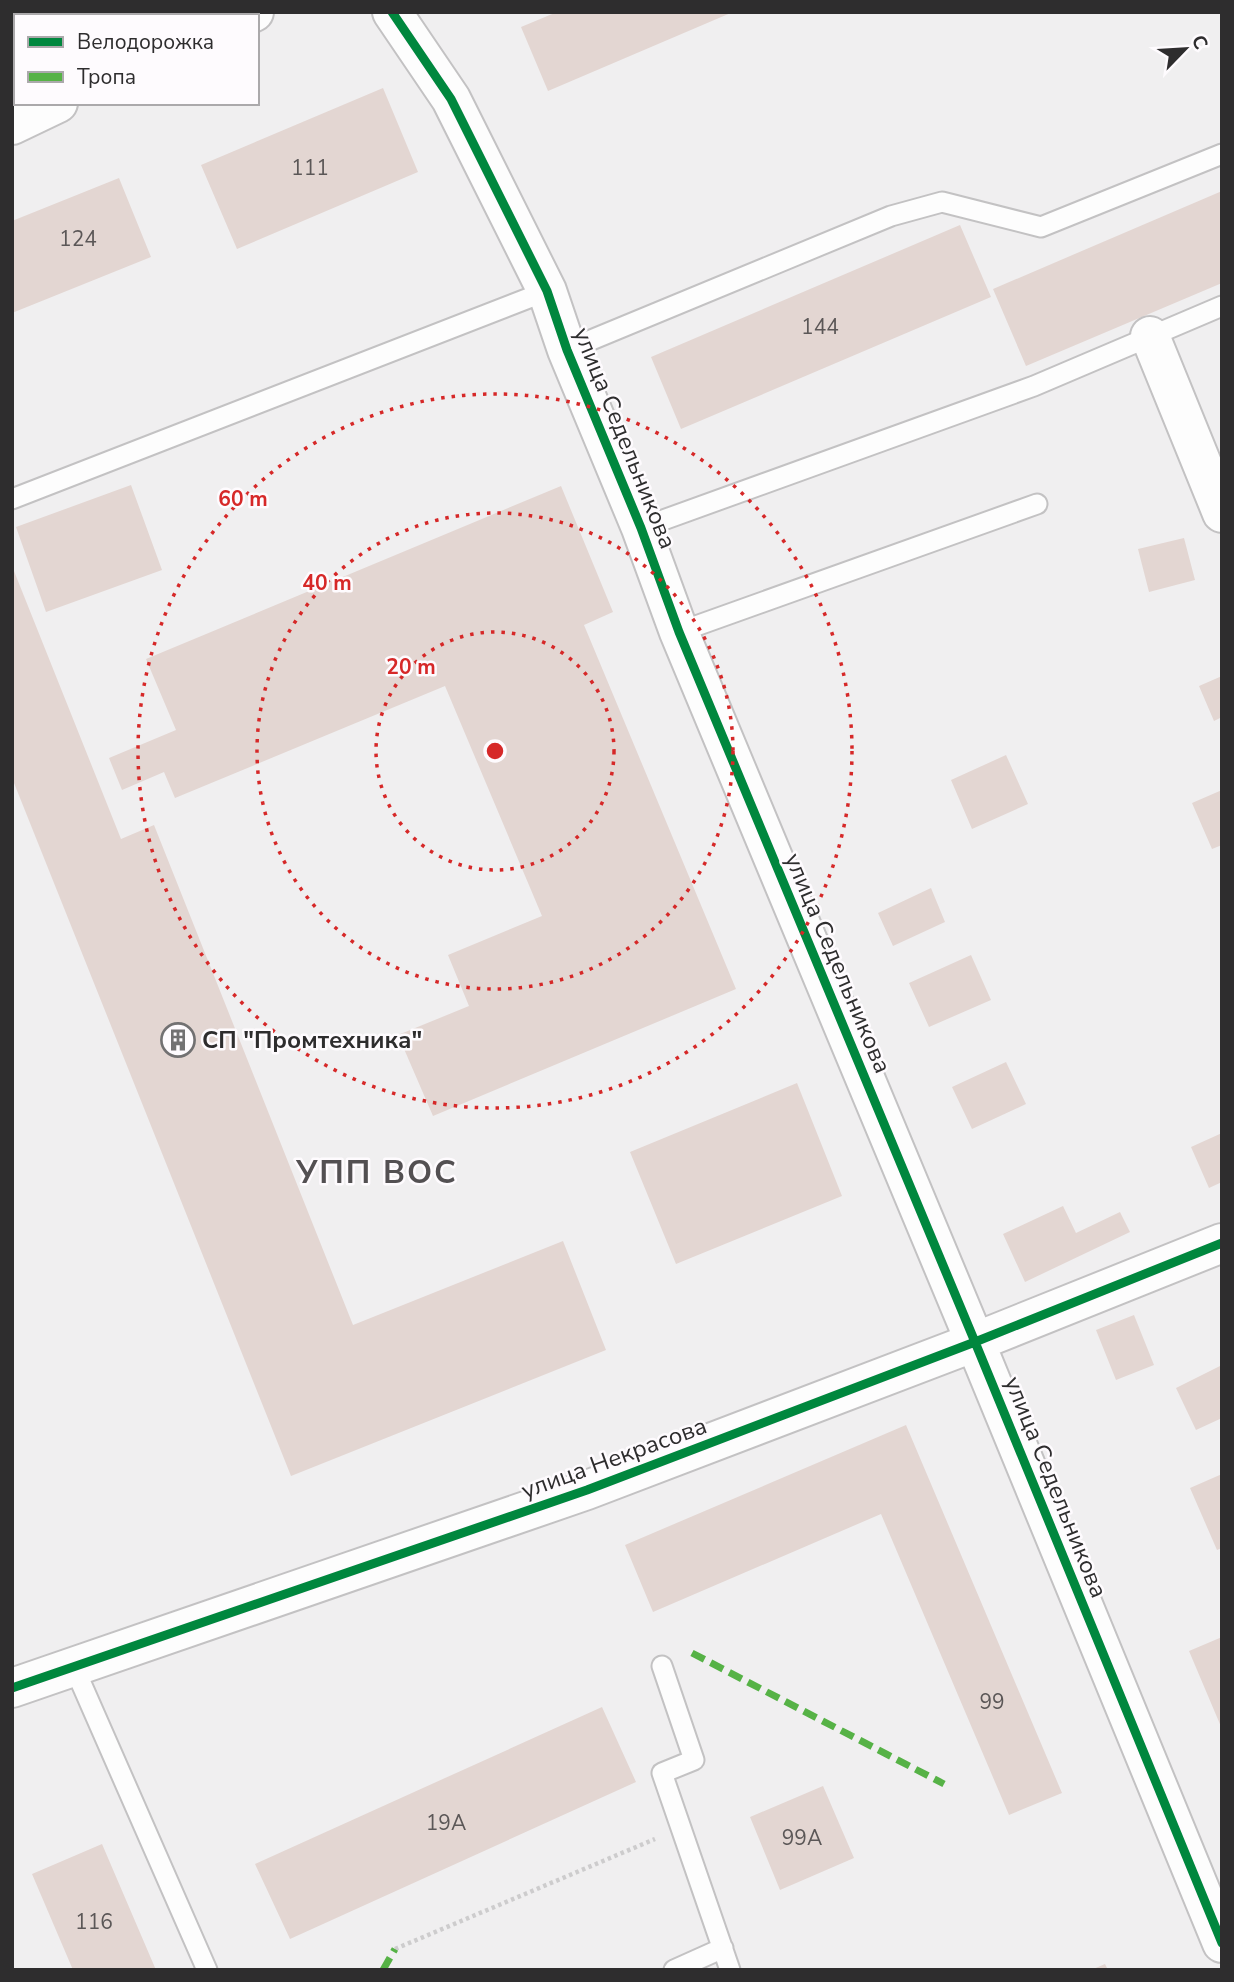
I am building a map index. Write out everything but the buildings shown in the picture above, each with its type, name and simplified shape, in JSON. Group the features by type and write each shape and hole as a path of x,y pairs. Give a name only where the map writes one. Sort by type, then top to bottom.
{"street":[{"name":"улица Седельникова","path":"392,12 451,99 547,291 567,350 641,528 679,632 1222,1943"},
{"path":"12,125 54,105"},
{"path":"1150,336 1222,513"},
{"name":"улица Некрасова","path":"12,1688 587,1490 975,1342 1222,1243"}],"lane":[{"path":"567,350 891,216 942,202 1041,227 1222,154"},
{"path":"12,499 547,291"},
{"path":"641,528 1034,386 1222,306"},
{"path":"679,632 1037,504"},
{"path":"662,1665 694,1760 663,1773 730,1970"},
{"path":"74,1667 207,1970"},
{"path":"674,1970 723,1948"}],"path":[{"path":"395,1949 681,1828"}],"marked path":[{"path":"692,1653 944,1784"},
{"path":"383,1970 395,1949"}],"cycle path":[{"path":"392,12 451,99 547,291 567,350 641,528 679,632 1222,1943"},
{"path":"12,1688 587,1490 975,1342 1222,1243"}],"place":[{"name":"СП \"Промтехника\"","path":"178,1040"}],"district":[{"name":"УПП ВОС","path":"377,1172"}]}
